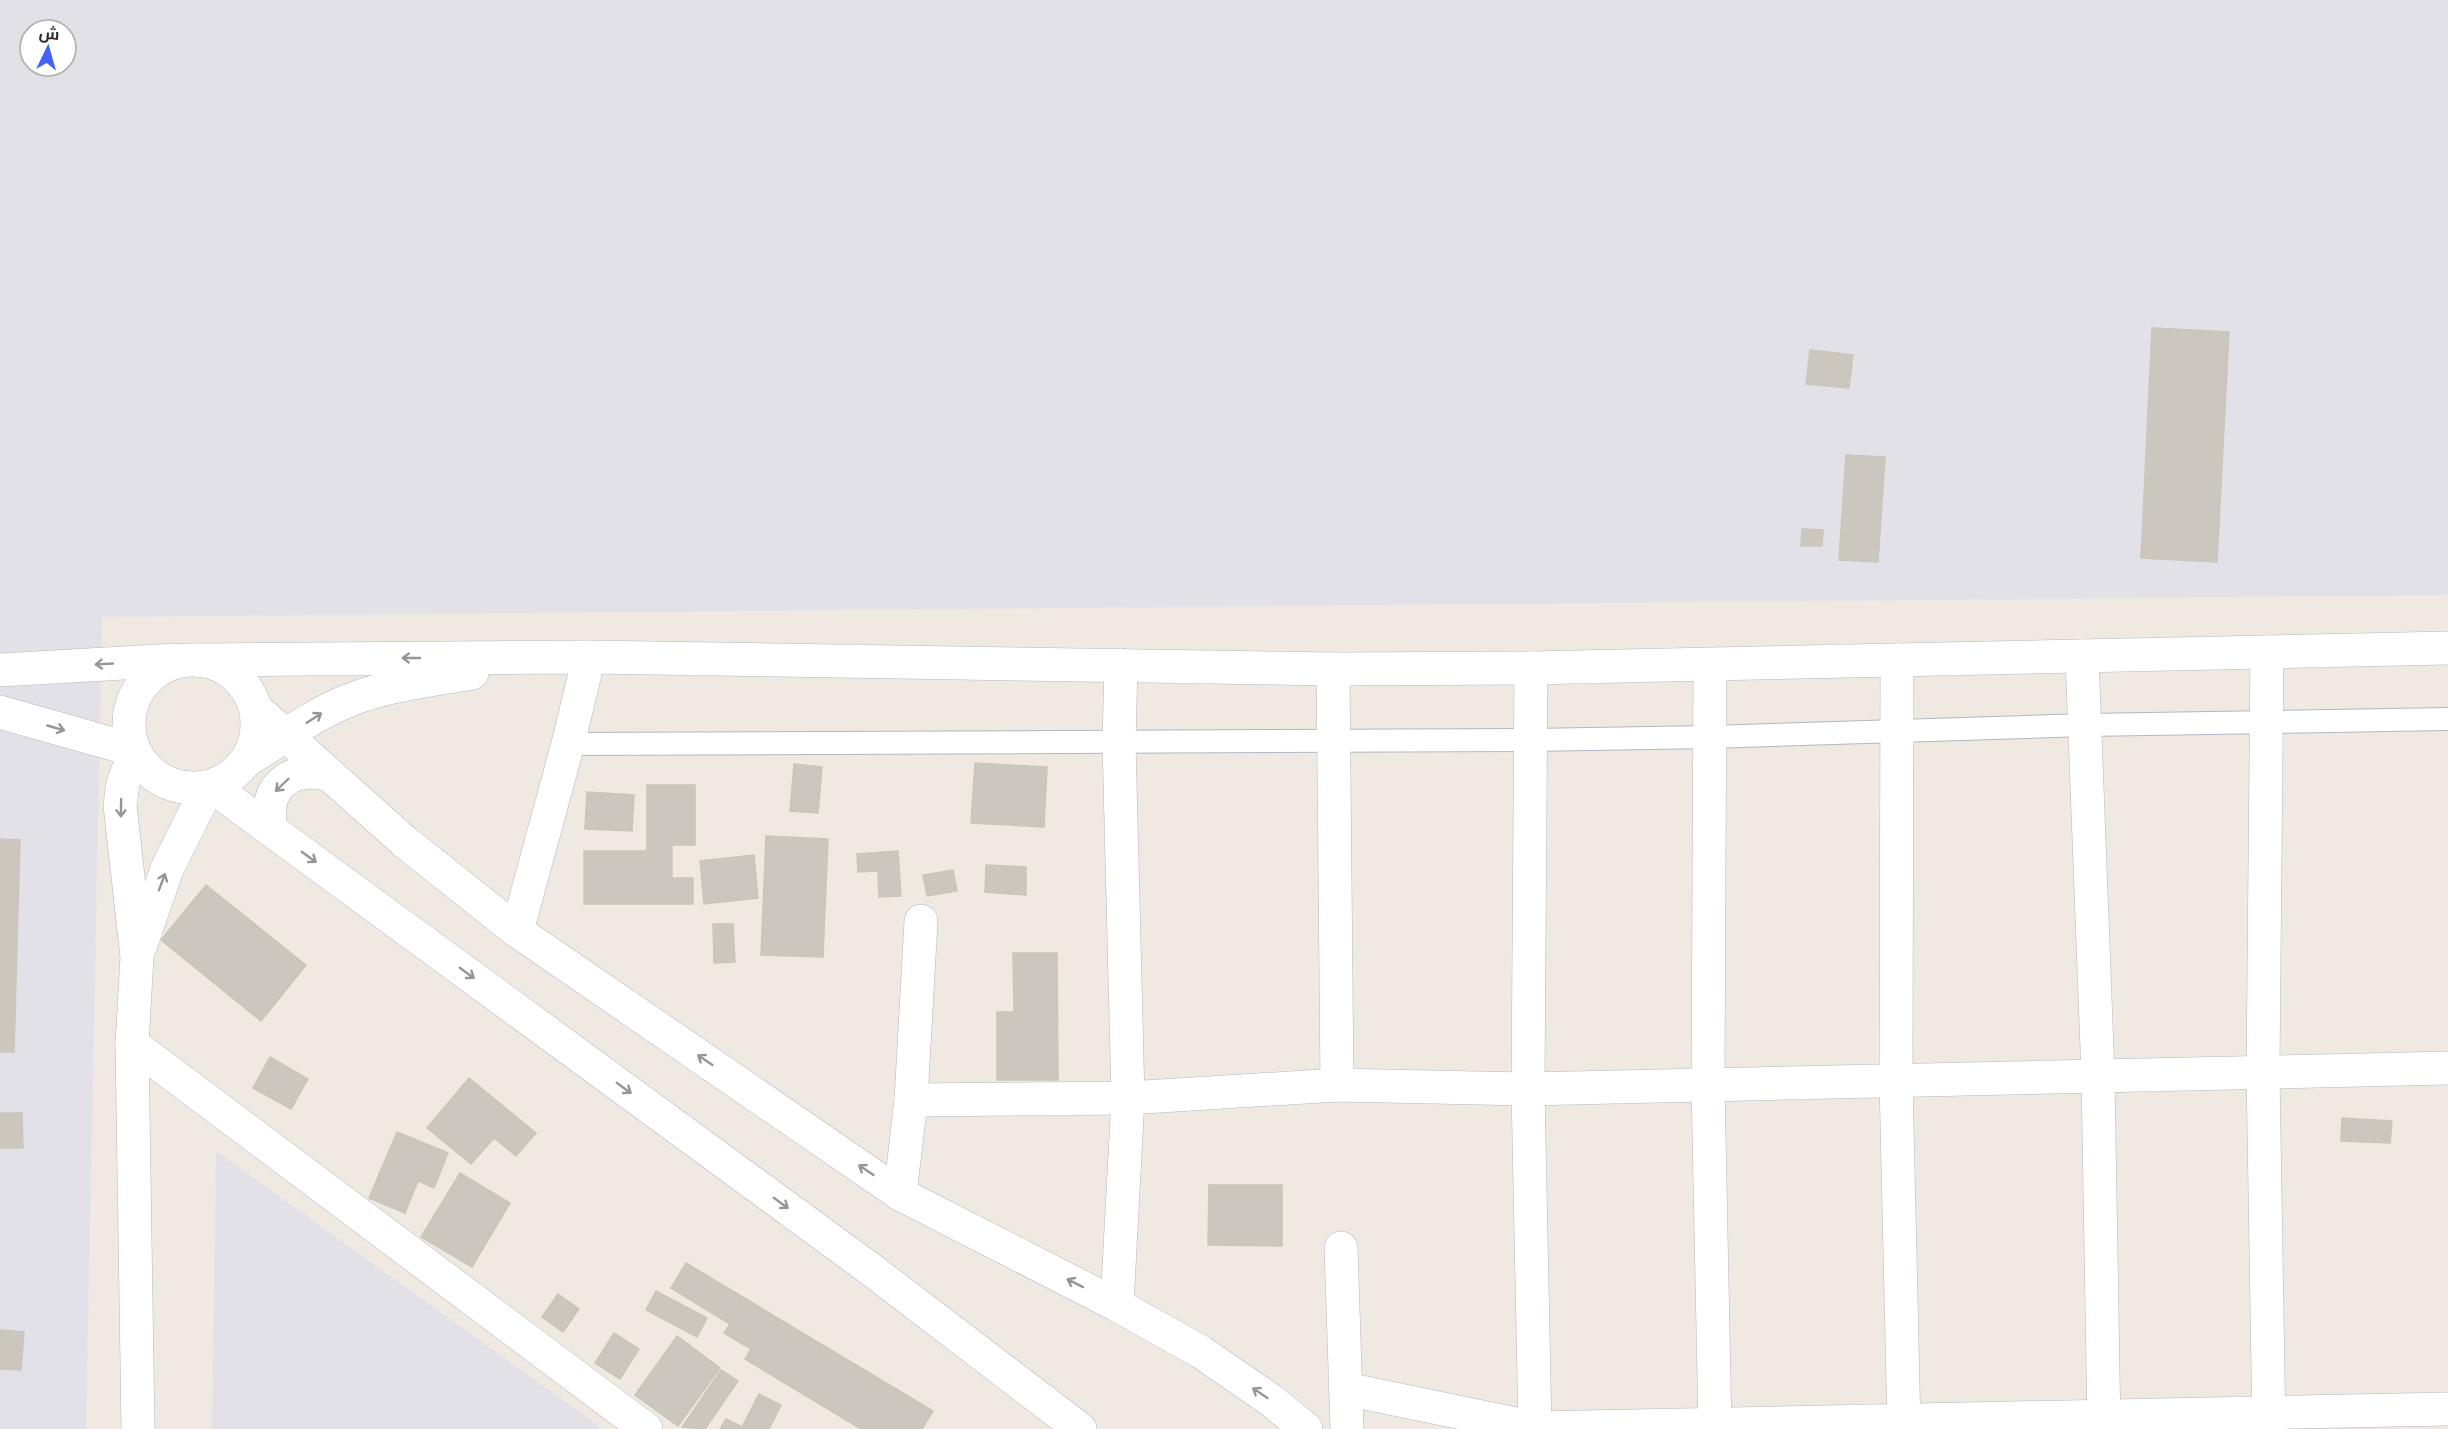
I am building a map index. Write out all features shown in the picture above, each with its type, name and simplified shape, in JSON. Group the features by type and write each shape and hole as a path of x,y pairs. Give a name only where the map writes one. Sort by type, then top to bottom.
{"street":[{"path":"0,670 190,660 553,657 1333,669 1531,668 2448,648"},
{"path":"2267,652 2263,1072 2269,1421"},
{"path":"2082,656 2097,1075 2104,1423"},
{"path":"246,761 254,744 258,727 256,709 248,690 235,675 218,664 190,660 165,666 148,677 136,693 129,711 129,730 134,751 147,770 165,782 186,788 209,786 225,780 246,761 319,714 368,693 553,657"},
{"path":"517,931 568,744 589,657"},
{"path":"1897,660 1896,1080 1904,1425"},
{"path":"1117,1305 1128,1098 1119,742 1121,665"},
{"path":"1710,665 1708,1084 1715,1427"},
{"path":"1531,668 1528,1089 1535,1429"},
{"path":"1333,669 1337,1085"},
{"path":"256,709 405,842 517,931 900,1194 1117,1305 1201,1352 1272,1401 1306,1429"},
{"path":"0,712 134,751"},
{"path":"134,751 123,783 120,805 137,957 132,1044 138,1429"},
{"path":"271,829 270,801 276,789 299,772 327,774"},
{"path":"209,786 271,829 869,1268 1080,1429"},
{"path":"137,957 167,869 209,786"},
{"path":"900,1194 911,1100 921,921"},
{"path":"132,1044 646,1429"},
{"path":"911,1100 1128,1098 1337,1085 1528,1089 2448,1068"},
{"path":"1341,1248 1347,1429"},
{"path":"1346,1389 1535,1429 2269,1421 2448,1408"}],"lane":[{"path":"568,744 1530,740 1710,737 2085,725 2448,719"}],"shaded area":[{"path":"0,0 2448,0 2448,595 102,617 86,1429 0,1429"},
{"path":"216,1151 603,1429 212,1429"}],"building":[{"path":"2152,328 2229,332 2217,562 2141,558"},
{"path":"1810,350 1853,355 1849,388 1806,384"},
{"path":"1846,455 1885,457 1878,562 1839,560"},
{"path":"1802,529 1823,530 1822,546 1801,546"},
{"path":"975,763 1047,767 1044,827 971,823"},
{"path":"794,764 822,767 818,813 790,811"},
{"path":"647,785 695,785 695,845 672,845 672,878 693,878 693,904 584,904 584,851 647,851"},
{"path":"587,792 634,795 632,831 585,829"},
{"path":"766,836 828,839 823,957 761,955"},
{"path":"0,839 20,840 14,1052 0,1052"},
{"path":"898,851 901,896 879,897 878,871 858,872 857,854"},
{"path":"754,855 758,898 704,904 700,861"},
{"path":"986,865 1026,867 1026,895 985,892"},
{"path":"953,870 957,891 927,896 923,875"},
{"path":"206,885 306,965 261,1021 161,940"},
{"path":"713,924 733,924 735,962 714,963"},
{"path":"1013,953 1057,953 1058,1080 997,1080 997,1012 1014,1012"},
{"path":"270,1057 308,1079 291,1109 253,1088"},
{"path":"469,1078 536,1133 516,1156 494,1138 471,1164 427,1128"},
{"path":"0,1113 22,1113 23,1148 0,1148"},
{"path":"2342,1118 2392,1121 2390,1143 2341,1141"},
{"path":"397,1132 448,1153 434,1188 418,1181 405,1213 369,1198"},
{"path":"460,1173 510,1203 472,1267 421,1237"},
{"path":"1209,1185 1282,1185 1282,1246 1208,1245"},
{"path":"686,1263 933,1411 922,1429 861,1429 745,1359 751,1349 724,1333 730,1324 671,1288"},
{"path":"656,1291 707,1318 697,1337 646,1310"},
{"path":"558,1294 579,1309 563,1332 542,1317"},
{"path":"0,1330 24,1332 21,1370 0,1369"},
{"path":"614,1333 639,1349 620,1379 595,1363"},
{"path":"677,1336 720,1368 678,1426 635,1395"},
{"path":"721,1370 738,1381 705,1429 682,1427"},
{"path":"759,1394 781,1405 769,1429 720,1429 726,1419 742,1427"}]}
